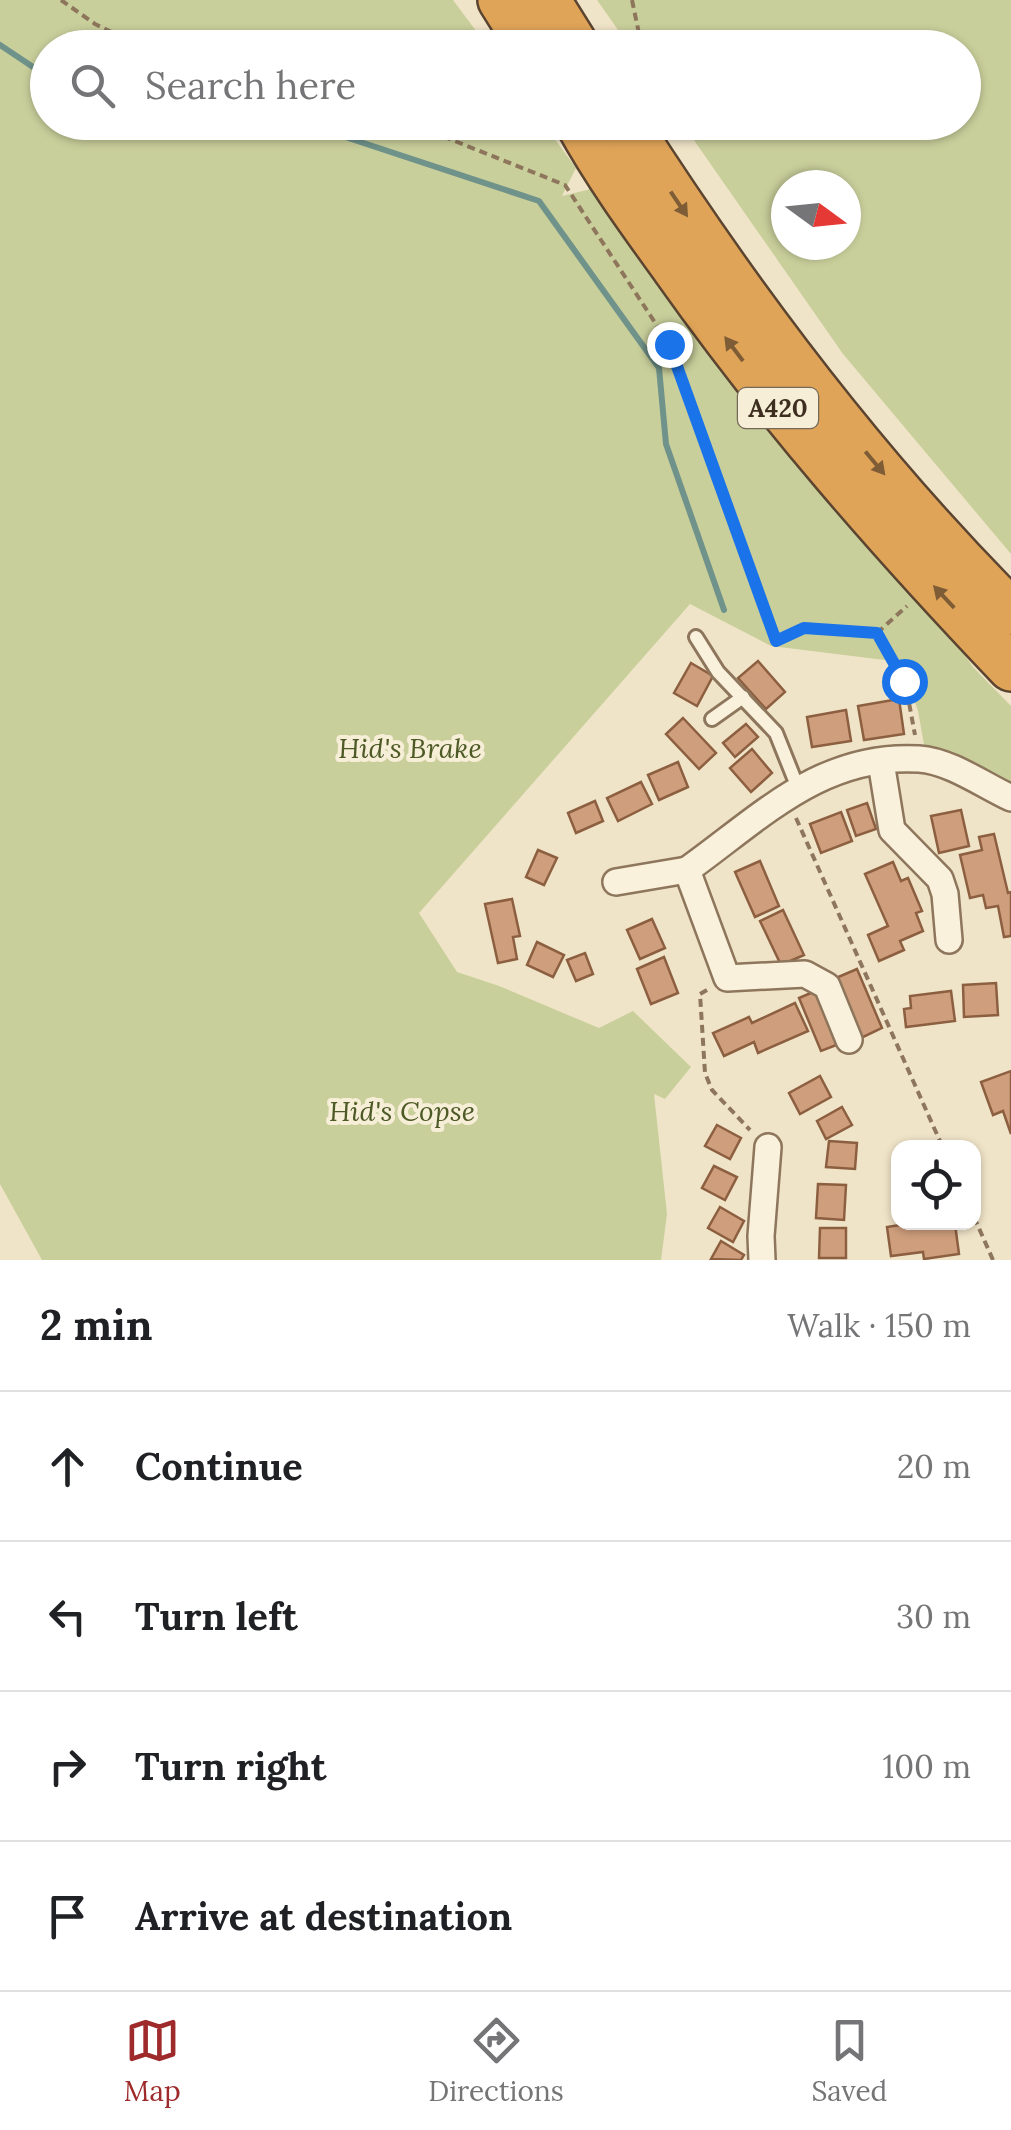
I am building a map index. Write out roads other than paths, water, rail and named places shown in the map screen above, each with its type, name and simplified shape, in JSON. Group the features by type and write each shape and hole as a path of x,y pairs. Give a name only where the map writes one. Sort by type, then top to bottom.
{"highway":[{"path":"501,0 520,30"},
{"path":"547,0 566,30"},
{"name":"A420","path":"590,140 648,230 788,421 1011,668"},
{"name":"A420","path":"638,140 770,333 882,472 1011,612"}],"street":[{"path":"616,882 687,870 792,792 837,770 920,759 944,765 1011,798"},
{"path":"881,762 892,830 940,879 949,940"},
{"path":"687,870 727,978 804,974 827,986 849,1040"},
{"path":"762,1260 768,1147"}],"lane":[{"path":"696,637 718,672 776,732 792,792"},
{"path":"712,719 743,697"}],"waterway":[{"path":"0,45 30,65"},
{"path":"354,140 539,201 659,368 666,444 724,610"}],"park label":[{"name":"Hid's Brake","path":"410,748"},
{"name":"Hid's Copse","path":"402,1111"}]}
